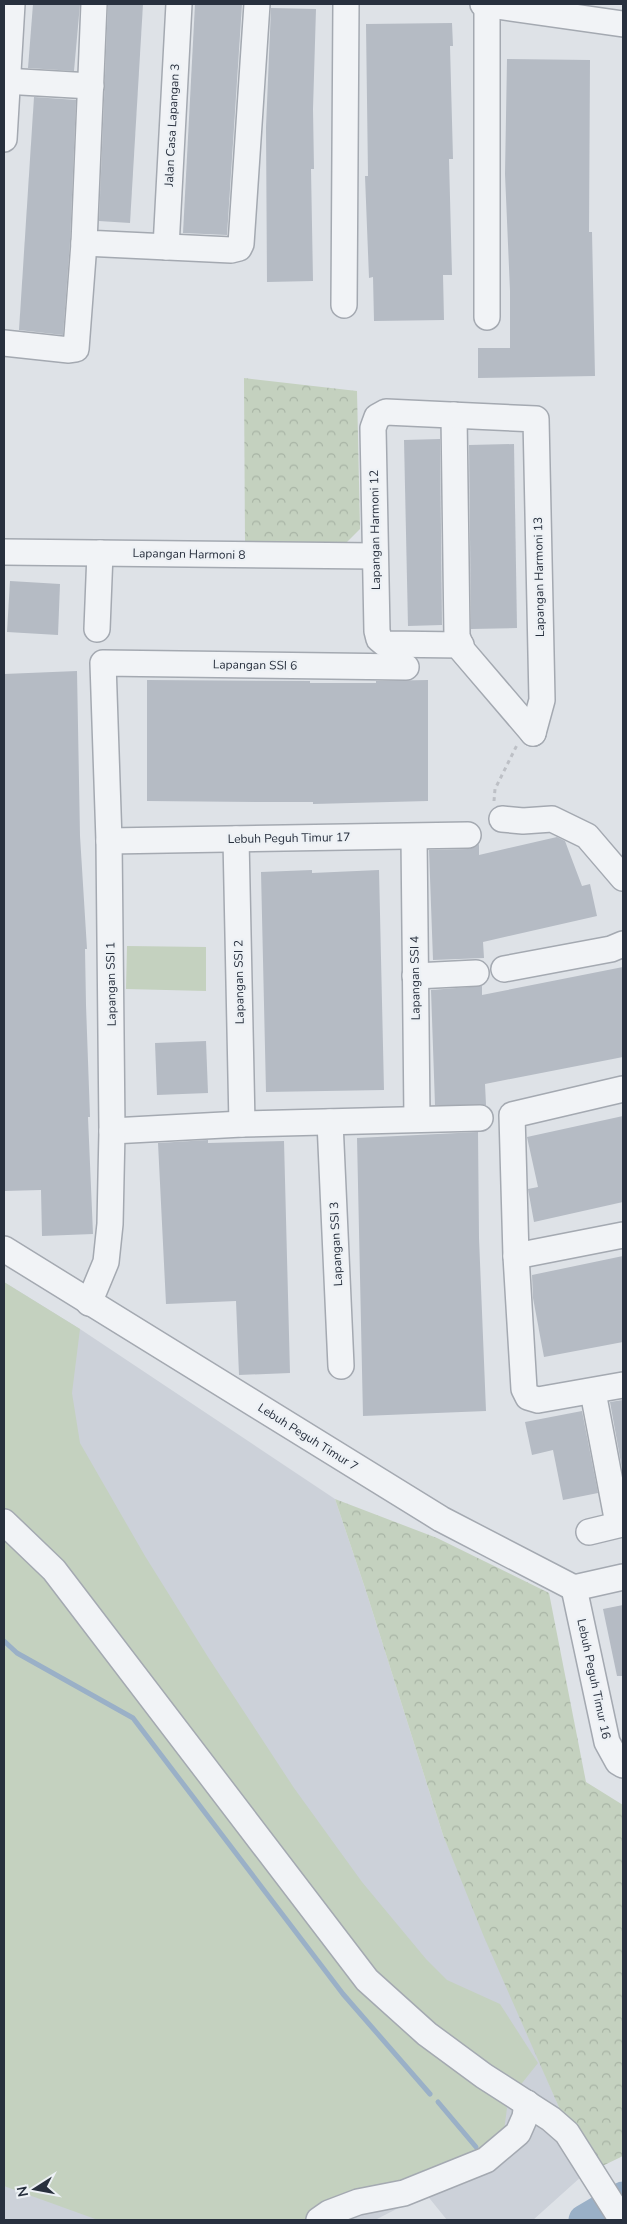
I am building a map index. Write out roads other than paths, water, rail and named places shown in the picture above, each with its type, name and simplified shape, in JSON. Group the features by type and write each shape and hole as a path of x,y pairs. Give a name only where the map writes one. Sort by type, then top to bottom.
{"street":[{"path":"4,139 5,82 12,4"},
{"path":"4,343 69,350 76,349 84,243 94,4"},
{"name":"Jalan Casa Lapangan 3","path":"166,247 179,4"},
{"path":"84,243 231,250 240,248 242,244 257,4"},
{"path":"344,305 346,4"},
{"path":"487,317 485,4 623,24"},
{"path":"5,82 91,86"},
{"name":"Lapangan Harmoni 12","path":"454,415 386,412 377,417 373,428 375,556 377,631 379,639 385,644 460,645"},
{"path":"454,415 458,636 460,645"},
{"name":"Lapangan Harmoni 13","path":"454,415 536,419 542,700 525,739 460,645"},
{"name":"Lapangan Harmoni 8","path":"4,552 375,556"},
{"path":"97,629 100,553"},
{"name":"Lapangan SSI 6","path":"103,663 406,667"},
{"name":"Lapangan SSI 1","path":"90,1303 106,1262 110,1224 112,1131 109,840 103,663"},
{"path":"502,818 523,821 552,819 561,823 587,836 623,878"},
{"name":"Lebuh Peguh Timur 17","path":"109,840 468,835"},
{"name":"Lapangan SSI 4","path":"414,837 417,1119"},
{"name":"Lapangan SSI 2","path":"236,839 242,1124"},
{"path":"504,969 612,948 623,944"},
{"path":"415,976 476,973"},
{"path":"623,1089 512,1115 516,1256 524,1389 528,1397 538,1400 593,1392 623,1385"},
{"path":"112,1131 242,1124 480,1118"},
{"name":"Lapangan SSI 3","path":"330,1122 341,1366"},
{"path":"516,1256 623,1236"},
{"name":"Lebuh Peguh Timur 7","path":"4,1249 441,1519 574,1588"},
{"path":"589,1532 622,1524 616,1513 593,1392"},
{"path":"4,1522 54,1570 366,1980 428,2034 551,2119 567,2133 620,2219"},
{"path":"574,1588 623,1577"},
{"name":"Lebuh Peguh Timur 16","path":"574,1588 607,1742 618,1762 623,1765"},
{"path":"319,2220 328,2213 358,2202 404,2193 486,2160 518,2133 525,2116 527,2103"}],"waterway":[{"path":"4,1641 17,1653 133,1718 343,1994 430,2094"},
{"path":"438,2102 476,2147"},
{"path":"584,2220 623,2197"}]}
